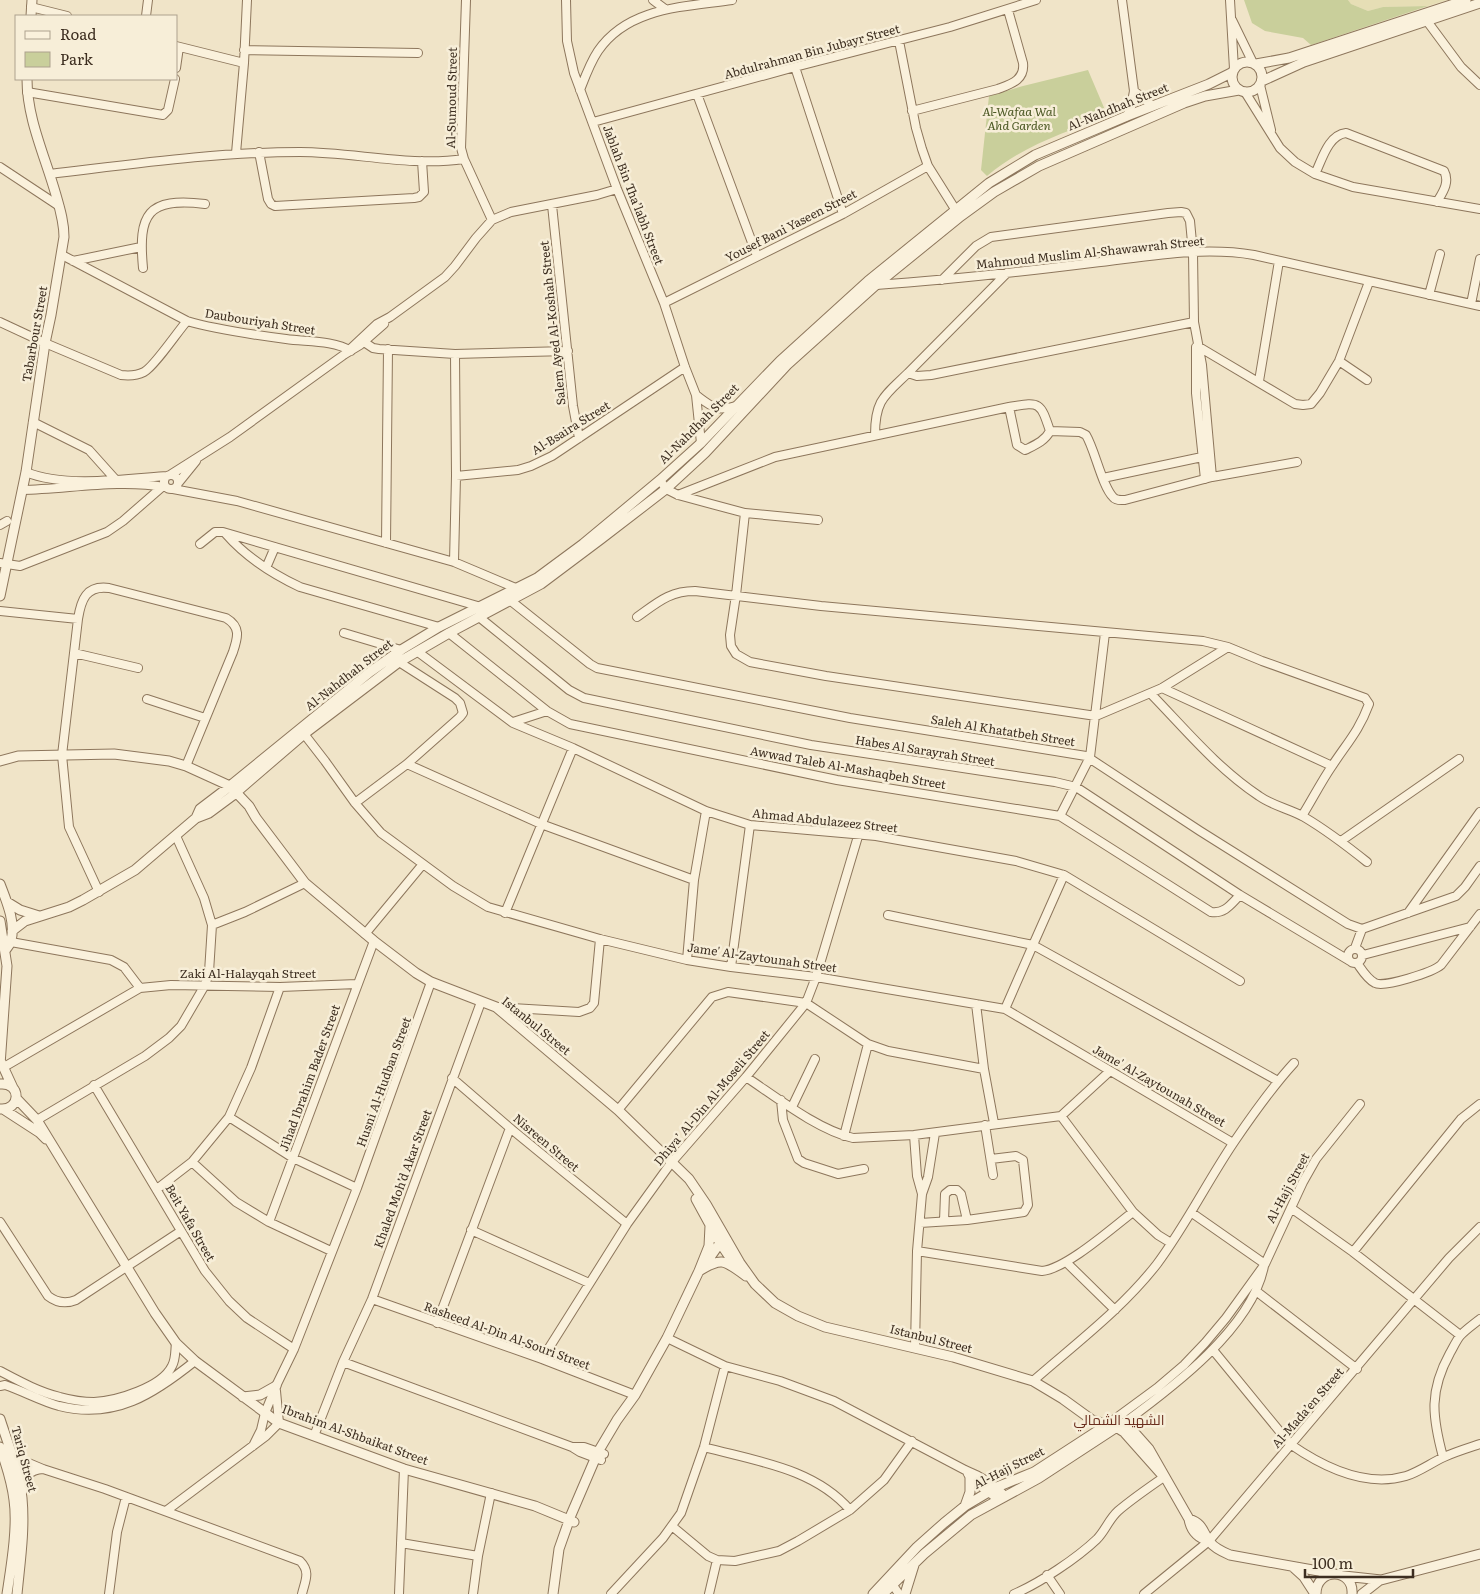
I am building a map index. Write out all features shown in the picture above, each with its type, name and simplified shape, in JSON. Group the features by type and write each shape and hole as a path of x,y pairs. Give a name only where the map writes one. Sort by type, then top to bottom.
{"street":[{"path":"146,15 148,0"},
{"path":"236,153 244,63 247,0"},
{"name":"Al-Sumoud Street","path":"466,0 461,148 464,159 492,220"},
{"name":"Jablah Bin Tha’labh Street","path":"566,0 570,59 617,189 664,303 684,367 696,395 701,443"},
{"path":"653,0 665,9"},
{"path":"580,90 598,51 626,25 646,15 665,9 732,0"},
{"name":"Abdulrahman Bin Jubayr Street","path":"593,122 795,67 900,41 1036,0"},
{"path":"1122,0 1134,90 1131,107 1127,116"},
{"path":"1230,0 1234,71 1232,80 1242,91 1280,148 1295,162 1315,174 1353,187 1480,208"},
{"path":"1242,91 1254,91 1261,83 1304,62 1425,18 1466,0"},
{"path":"1234,71 1240,63 1255,63 1288,58 1480,3"},
{"path":"31,8 62,15"},
{"path":"912,111 998,89 1011,84 1021,77 1024,70 1023,64 1008,10"},
{"path":"1230,16 1255,63 1262,72 1261,83 1273,137"},
{"path":"1425,18 1461,67 1480,85"},
{"path":"900,41 912,111 928,166 955,209"},
{"path":"178,46 244,63"},
{"path":"244,50 418,53"},
{"path":"795,67 843,214"},
{"name":"Al-Nahdhah Street","path":"302,732 370,672 401,650 518,589 568,556 660,480 701,443 780,361 861,287 989,183 1035,155 1234,71"},
{"name":"Tabarbour Street","path":"0,596 3,564 26,472 44,343 62,255 64,226 30,111 27,92 28,80"},
{"path":"27,92 163,115 168,110 175,80"},
{"path":"1134,90 1153,106"},
{"name":"Al-Nahdhah Street","path":"12,931 25,921 69,907 99,892 135,870 196,818 209,813 229,789 302,732 399,662 551,577 666,489 705,453 787,365 876,284 960,216 994,192 1032,169 1184,103 1205,96 1242,91"},
{"path":"697,94 757,256"},
{"path":"1315,174 1330,142 1336,135 1346,133 1444,171 1447,183 1437,202"},
{"path":"258,152 268,199 275,206 418,197 424,192 422,161"},
{"path":"50,174 258,152 328,153 422,161 464,159"},
{"path":"0,166 59,206"},
{"name":"Yousef Bani Yaseen Street","path":"664,303 843,214 928,166"},
{"path":"518,589 454,562 237,501 172,486 164,482 168,476 230,437 348,351 445,276 456,266 476,238 492,220 511,212 552,205 617,189"},
{"path":"143,268 141,247 144,220 150,213 160,206 176,202 205,204"},
{"name":"Salem Ayed Al-Koshah Street","path":"552,205 573,406 579,438"},
{"path":"942,280 976,246 991,237 1168,213 1186,213 1190,221 1193,253 1194,322 1208,478"},
{"path":"73,261 141,247"},
{"name":"Mahmoud Muslim Al-Shawawrah Street","path":"876,284 942,280 1139,257 1230,251 1480,306"},
{"path":"1429,295 1440,254"},
{"name":"Daubouriyah Street","path":"62,255 187,321 285,339 335,345 348,351"},
{"path":"1471,304 1480,260"},
{"path":"1258,381 1279,261"},
{"path":"875,435 875,416 882,398 1007,273"},
{"path":"1200,347 1295,404 1307,405 1315,401 1339,362 1369,282"},
{"path":"0,322 44,343 121,375 137,375 148,369 187,321"},
{"path":"908,372 917,376 931,375 1194,322"},
{"path":"368,335 387,349"},
{"path":"1196,335 1200,347 1200,392"},
{"path":"361,341 373,348 455,354 568,351"},
{"path":"386,543 387,349"},
{"path":"454,562 456,476 455,354"},
{"path":"1339,362 1367,380"},
{"name":"Al-Bsaira Street","path":"456,476 508,471 531,466 552,456 684,367"},
{"path":"696,395 711,406 723,410 736,406"},
{"path":"678,495 775,457 1008,407 1027,404 1037,405 1043,411 1050,431 1048,436 1025,450 1020,448 1017,445 1008,407"},
{"path":"1201,407 1202,457 1208,478"},
{"path":"34,422 89,450 115,479"},
{"path":"1050,431 1086,434 1112,497 1118,500 1125,500 1208,478 1296,462"},
{"path":"3,564 20,566 108,532 172,486 199,457"},
{"path":"1103,478 1202,457"},
{"path":"26,472 54,480 177,477 172,486"},
{"path":"660,480 666,489 678,495 745,512 818,520"},
{"path":"22,490 137,484 172,486"},
{"path":"745,512 730,635 731,646 741,658 750,662 826,676 1096,716 1151,694 1228,647"},
{"path":"200,544 215,532 223,532 481,607"},
{"path":"223,532 243,552 276,575 300,587 440,628"},
{"path":"266,568 275,547"},
{"path":"99,892 70,827 62,755 80,606 88,593 95,588 101,587 229,620 236,626 238,638 228,666 186,766"},
{"path":"637,618 668,596 681,591 695,590 820,606 1203,641 1228,647 1262,662 1368,700 1369,704 1363,720 1302,816"},
{"name":"Saleh Al Khatatbeh Street","path":"511,601 590,664 598,668 850,718 1090,757 1200,831 1293,890 1348,924 1362,929"},
{"path":"0,611 78,619"},
{"name":"Habes Al Sarayrah Street","path":"479,617 569,690 584,698 811,745 1055,782 1076,787 1240,895 1353,962"},
{"path":"344,633 401,650"},
{"name":"Awwad Taleb Al-Mashaqbeh Street","path":"449,633 547,711 570,724 837,780 1060,816 1211,912 1216,913 1226,910 1240,895"},
{"path":"1060,816 1090,757 1105,633"},
{"name":"Ahmad Abdulazeez Street","path":"418,652 513,722 573,748 706,811 750,825 859,833 970,852 1064,875 1240,981"},
{"path":"74,653 138,668"},
{"path":"355,803 407,764 463,713 460,703 455,698 399,662"},
{"path":"1162,688 1332,766"},
{"path":"1151,694 1199,746 1260,797 1302,816 1367,862"},
{"path":"147,700 205,718"},
{"path":"513,722 547,711"},
{"name":"Jame' Al-Zaytounah Street","path":"302,732 325,760 355,803 381,833 453,886 488,907 600,939 687,960 816,977 1005,1009 1234,1142"},
{"path":"504,913 573,748"},
{"path":"0,754 18,756"},
{"path":"0,761 18,756"},
{"name":"Istanbul Street","path":"18,756 133,756 170,761 186,766 229,789 256,818 305,883 365,934 416,974 431,982 496,1007 618,1110 689,1179 751,1279"},
{"path":"1341,842 1459,759"},
{"path":"407,764 541,824 694,880"},
{"path":"687,960 694,880 706,811"},
{"path":"1408,913 1480,812"},
{"path":"731,967 750,825"},
{"name":"Dhiya’ Al-Din Al-Moseli Street","path":"542,1359 627,1224 671,1163 746,1077 806,1003 816,977 859,833"},
{"path":"37,1120 146,1056 169,1038 181,1026 205,986 209,972 212,925 204,898 176,836"},
{"path":"365,934 423,864"},
{"path":"1480,866 1465,888 1456,896 1362,929 1355,948 1348,953 1353,962 1373,983 1382,985 1434,970 1441,965 1480,914"},
{"path":"1005,1009 1064,875"},
{"path":"212,925 245,912 305,883"},
{"path":"0,884 12,931 6,945 3,988 2,1065 16,1098 12,1106 2,1109"},
{"path":"6,902 39,916"},
{"path":"888,914 1033,945 1278,1081"},
{"path":"0,921 1,933 6,945"},
{"path":"1353,962 1361,961 1363,956 1470,927"},
{"path":"496,1007 579,1012 590,1008 594,1003 600,939"},
{"name":"Jihad Ibrahim Bader Street","path":"270,1222 374,941"},
{"path":"2,1065 140,988 124,967 111,960 6,945"},
{"path":"1355,948 1362,952 1363,956"},
{"name":"Husni Al-Hudban Street","path":"253,1446 261,1430 265,1413 276,1386 294,1349 357,1188 431,982"},
{"name":"Zaki Al-Halayqah Street","path":"140,988 357,984"},
{"path":"157,1189 192,1162 230,1117 251,1068 280,986"},
{"path":"618,1110 712,997 728,992 806,1003 868,1044 888,1051 984,1068"},
{"name":"Khaled Moh’d Akar Street","path":"314,1436 343,1362 372,1299 481,1002"},
{"path":"976,1004 984,1068 994,1123"},
{"path":"844,1136 868,1044"},
{"path":"792,1107 815,1059"},
{"path":"1033,1382 1115,1310 1142,1282 1192,1213 1234,1142 1278,1081 1294,1063"},
{"path":"746,1077 823,1126 853,1138 935,1133 994,1123 1061,1116 1110,1071"},
{"name":"Nisreen Street","path":"452,1078 627,1224"},
{"path":"0,1084 8,1084 13,1088"},
{"name":"Beit Yafa Street","path":"94,1086 205,1271 229,1301 247,1318 294,1349"},
{"name":"Ibrahim Al-Shbaikat Street","path":"16,1098 37,1120 155,1313 176,1343 195,1361 279,1423 404,1469 535,1506 572,1519"},
{"path":"781,1100 783,1120 798,1159 804,1163 838,1174 864,1168"},
{"name":"Al-Hajj Street","path":"884,1594 924,1541 965,1506 993,1490 1034,1472 1116,1425 1190,1359 1226,1318 1264,1264 1316,1159 1360,1104"},
{"path":"1352,1252 1462,1119 1480,1104"},
{"name":"Ibrahim Al-Shbaikat Street","path":"2,1109 40,1134 55,1148"},
{"path":"1061,1116 1132,1212 1158,1235 1171,1243"},
{"path":"230,1117 293,1158 357,1188"},
{"path":"985,1125 993,1175"},
{"path":"437,1323 510,1128"},
{"path":"915,1347 917,1251 922,1194 928,1177 935,1133"},
{"path":"914,1135 917,1176 922,1194"},
{"path":"920,1223 967,1220 1020,1213 1027,1209 1023,1160 1016,1156 991,1159"},
{"path":"192,1162 236,1202 270,1222 331,1251"},
{"name":"Istanbul Street","path":"680,1171 720,1243 736,1265 775,1303 811,1322 825,1327 915,1347 1033,1382 1063,1399 1087,1417 1102,1424 1116,1425 1133,1431 1149,1449 1158,1463 1197,1536 1209,1541 1219,1550 1235,1557 1339,1575 1381,1580"},
{"path":"944,1221 945,1194 950,1190 957,1190 962,1194 967,1220"},
{"path":"1291,1208 1460,1335"},
{"path":"917,1251 1042,1271 1051,1270 1066,1262 1132,1212"},
{"path":"1192,1213 1264,1264"},
{"path":"0,1222 43,1289 53,1300 68,1303 76,1300 181,1231"},
{"path":"553,1594 559,1557 566,1547 572,1519 599,1456 666,1338 699,1271 709,1246 710,1226"},
{"name":"Al-Mada’en Street","path":"1144,1594 1209,1541 1290,1444 1357,1369 1449,1258 1480,1227"},
{"path":"471,1230 589,1283"},
{"path":"699,1271 720,1243 720,1230"},
{"path":"699,1271 713,1263 721,1262 727,1263 751,1279"},
{"path":"1066,1262 1115,1310"},
{"name":"Al-Hajj Street","path":"873,1594 893,1583 958,1524 1001,1497 1039,1478 1158,1398 1214,1350 1235,1324 1256,1292 1262,1279 1264,1264"},
{"path":"1256,1292 1357,1369"},
{"name":"Rasheed Al-Din Al-Souri Street","path":"372,1299 542,1359 635,1395"},
{"path":"1443,1457 1434,1405 1435,1389 1441,1369 1460,1335 1480,1319"},
{"path":"666,1338 725,1366 780,1381 834,1401 912,1441 967,1474 976,1474 1001,1497"},
{"path":"0,1371 60,1397 86,1402 103,1401 132,1394 160,1379 172,1367 176,1343"},
{"path":"1214,1350 1290,1444 1321,1463 1361,1479 1375,1480 1407,1476 1443,1457 1480,1444"},
{"path":"0,1386 6,1385 66,1407 83,1409 108,1408 125,1404 151,1393 166,1384 195,1361"},
{"path":"343,1362 572,1447 584,1447 599,1456"},
{"path":"612,1594 673,1527 681,1513 704,1446 725,1366"},
{"path":"166,1511 266,1436 279,1423 276,1386 260,1394 243,1397"},
{"name":"Tariq Street","path":"0,1419 22,1496 23,1534 17,1594"},
{"path":"673,1527 708,1556 717,1560 735,1561 779,1551 850,1510 884,1480 912,1441"},
{"path":"704,1446 795,1472 833,1492 850,1510"},
{"name":"Tariq Street","path":"0,1447 14,1501 12,1559 7,1594"},
{"path":"12,1456 43,1469 92,1484 300,1561 306,1567 307,1572 302,1594"},
{"path":"22,1496 23,1484 29,1472 43,1469"},
{"path":"399,1594 404,1469"},
{"path":"965,1506 970,1492 967,1474"},
{"path":"1014,1594 1047,1575 1092,1543 1102,1533 1117,1512 1164,1477"},
{"path":"473,1594 478,1556 491,1493"},
{"path":"108,1594 116,1532 126,1497"},
{"path":"401,1543 478,1556"},
{"path":"1362,1594 1381,1580 1480,1554"},
{"path":"709,1594 717,1560"},
{"path":"893,1583 905,1594 916,1561"},
{"path":"1293,1567 1304,1577 1316,1594"},
{"path":"1047,1575 1060,1594"},
{"path":"1316,1594 1317,1587 1322,1578 1339,1575 1351,1584 1352,1594"},
{"path":"893,1583 899,1594"}],"shaded area":[{"path":"1348,0 1447,0 1428,6 1383,7 1368,11 1351,4"}],"green space":[{"path":"1244,0 1348,0 1351,4 1368,11 1383,7 1428,6 1311,45 1303,38 1265,31 1252,23"},
{"name":"Al-Wafaa Wal Ahd Garden","path":"1088,70 1108,117 1060,134 1029,148 987,176 981,170 989,96"}],"district":[{"name":"الشهيد الشمالي","path":"1119,1420"}]}
